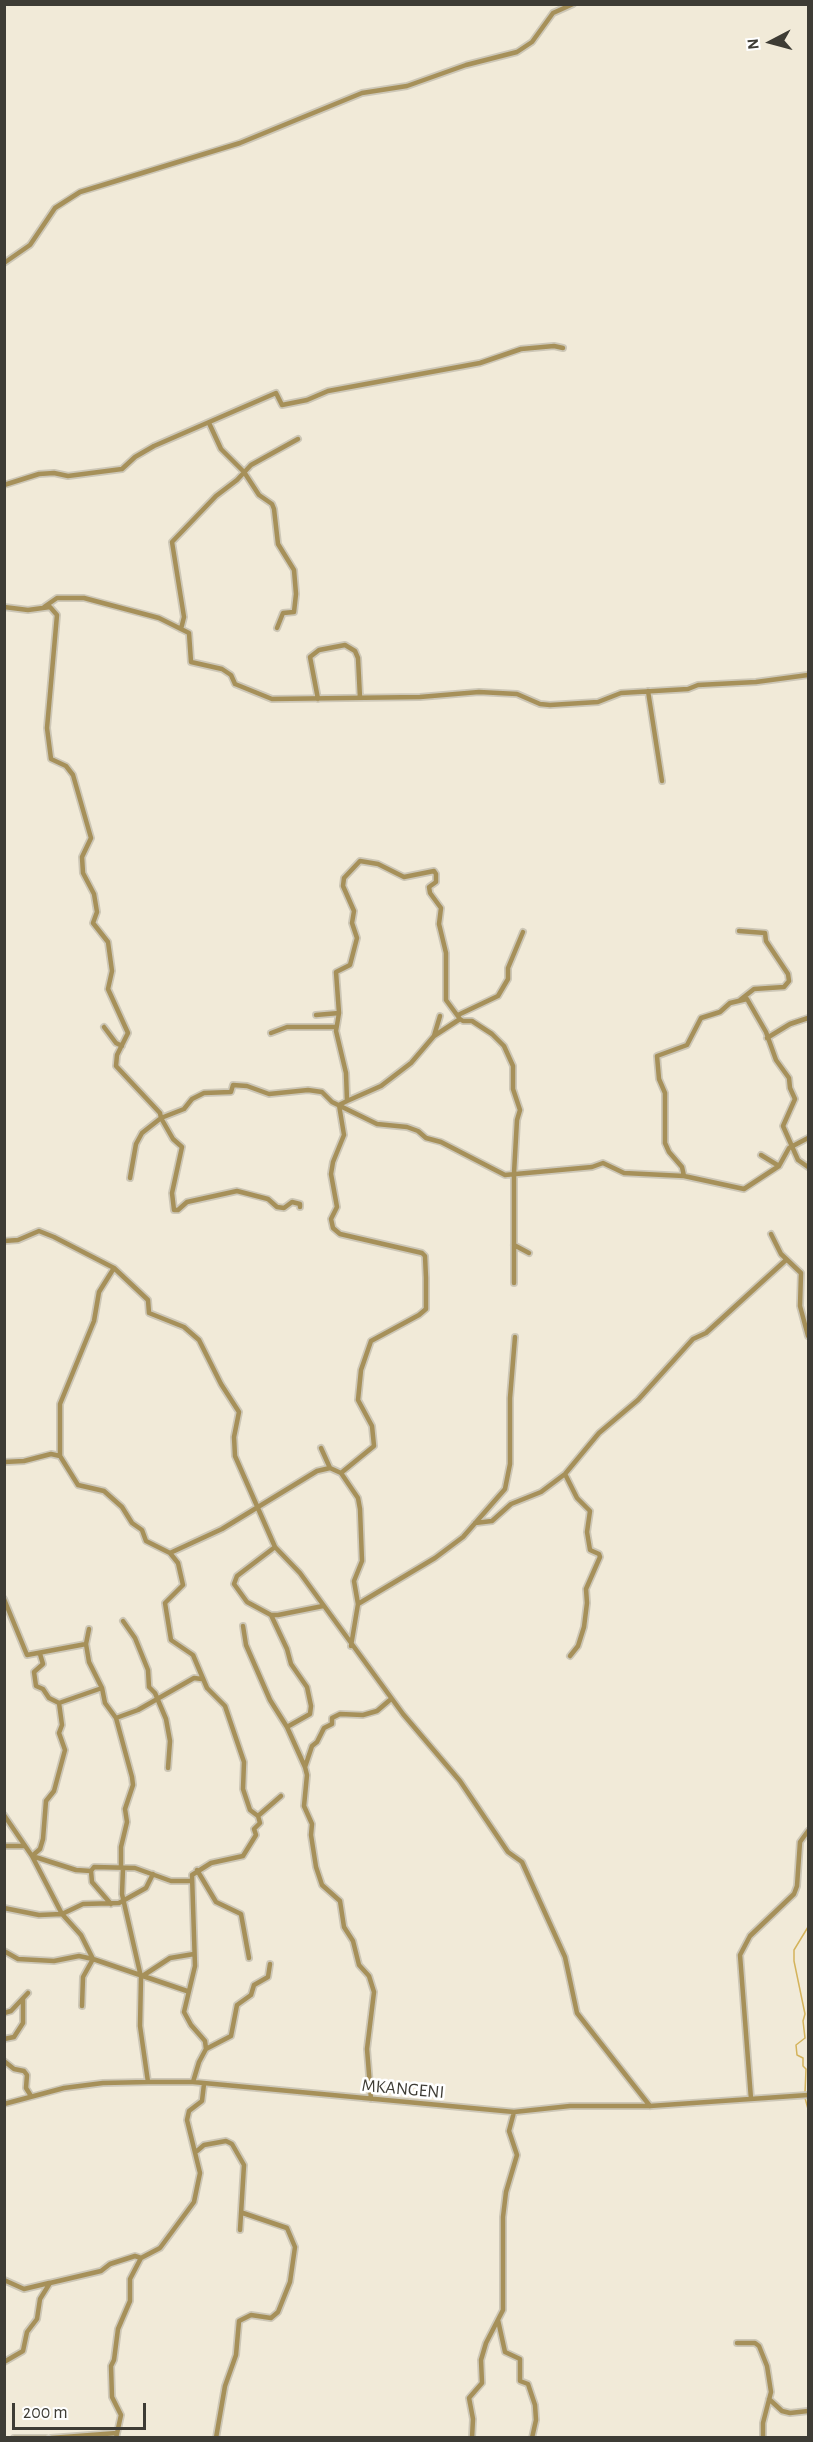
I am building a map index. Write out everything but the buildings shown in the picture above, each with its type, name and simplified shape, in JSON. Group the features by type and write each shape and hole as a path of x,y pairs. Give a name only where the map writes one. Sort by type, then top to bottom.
{"street":[{"path":"4,263 30,245 55,208 80,192 240,143 362,93 407,86 466,65 517,52 532,42 553,13 573,4"},
{"path":"4,485 39,474 54,473 68,476 122,469 135,457 276,393 282,405 307,400 328,391 480,363 521,349 554,346 563,348"},
{"path":"209,423 221,449 244,472 259,495 272,504 278,544 294,570 296,608 291,614 284,613 277,628"},
{"path":"181,629 184,617 172,542 216,496 251,465 298,439"},
{"path":"44,607 57,598 84,598 143,612 189,633 191,662 222,669 231,675 235,684 272,699 420,697 479,692 517,694 540,704 550,705 598,702 621,693 808,675"},
{"path":"4,607 28,610 50,607 57,615 47,728 51,759 66,766 73,776 91,838 84,852 82,868 94,894 97,912 93,923 108,942 112,971 108,989 128,1033 116,1059 116,1066 160,1113 173,1139 182,1147 172,1193 174,1210 178,1210 188,1202 237,1191 268,1199 277,1207 284,1208 292,1202 300,1204 300,1207"},
{"path":"318,699 310,657 319,650 345,645 356,651 358,658 360,698"},
{"path":"648,691 662,781"},
{"path":"347,1101 346,1073 336,1027 339,1013 336,972 350,965 357,938 352,923 354,910 343,887 344,878 360,861 378,864 404,877 434,871 436,882 429,887 430,893 441,908 439,924 446,953 446,1000 463,1021 472,1021 492,1034 510,1056 513,1066 513,1089 520,1110 514,1173 514,1283"},
{"path":"339,1106 381,1086 411,1063 434,1036 459,1017 498,996 508,979 508,968 523,932"},
{"path":"739,932 765,933 766,941 788,974 789,981 784,987 754,989 740,1000"},
{"path":"684,1176 682,1167 669,1152 665,1143 665,1093 659,1079 657,1056 687,1045 701,1018 720,1012 730,1003 747,999 778,1064 789,1078 795,1099 783,1126 798,1160 808,1167"},
{"path":"316,1015 339,1013"},
{"path":"434,1036 440,1016"},
{"path":"767,1038 790,1024 808,1018"},
{"path":"104,1027 116,1043 122,1046"},
{"path":"271,1033 287,1027 336,1027"},
{"path":"130,1178 136,1144 142,1133 161,1118 184,1108 192,1099 204,1093 228,1093 237,1085 269,1094 300,1090 322,1092 339,1106 383,1126 407,1127 418,1131 505,1175 592,1167 603,1163 624,1173 684,1176 744,1189 779,1166 791,1146 808,1138"},
{"path":"339,1106 344,1135 333,1161 331,1174 337,1207 331,1219 333,1228 340,1234 422,1253 425,1256 426,1278 426,1309 370,1341 360,1370 358,1400 372,1426 374,1446 341,1473"},
{"path":"761,1155 779,1166"},
{"path":"4,1241 18,1240 41,1231 114,1268 148,1300 149,1313 184,1327 199,1340 221,1384 239,1412 234,1437 235,1455 275,1547 300,1573 391,1699 460,1781 508,1852 522,1862 565,1957 577,2013 650,2106"},
{"path":"771,1234 786,1260 801,1273 800,1306 808,1336"},
{"path":"514,1245 529,1253"},
{"path":"475,1522 492,1521 511,1504 541,1492 565,1474 599,1433 638,1400 693,1339 706,1333 786,1260"},
{"path":"114,1268 99,1292 94,1321 60,1404 60,1456 78,1485 104,1491 122,1507 132,1524 142,1530 146,1540 170,1553 178,1563 183,1585 165,1603 171,1640 193,1655 204,1681"},
{"path":"358,1604 435,1558 463,1537 505,1489 510,1464 510,1398 515,1337"},
{"path":"321,1448 330,1468"},
{"path":"4,1462 24,1461 51,1454 60,1456"},
{"path":"170,1553 193,1545 257,1509 316,1471 330,1468 341,1473 358,1498 360,1509 362,1561 354,1581 358,1604 351,1646"},
{"path":"565,1474 577,1498 590,1511 587,1532 590,1550 599,1554 600,1557 586,1589 588,1603 584,1627 578,1646 570,1656"},
{"path":"275,1547 237,1576 234,1584 247,1602 271,1615 285,1616 307,1608 323,1606"},
{"path":"4,1599 27,1655 86,1644"},
{"path":"271,1615 287,1649 291,1664 307,1687 311,1706 310,1713 287,1727"},
{"path":"123,1621 135,1638 148,1670 149,1687 158,1699 166,1719 170,1741 168,1768"},
{"path":"243,1626 246,1645 270,1700 287,1727 305,1767 307,1775 304,1806 312,1824 310,1835 322,1885 340,1901 344,1927 354,1941 359,1965 369,1976 374,1992 367,2049 371,2099"},
{"path":"89,1629 86,1644 89,1662 102,1688 105,1703 116,1718 133,1785 125,1809 127,1822 121,1847 121,1885 141,1977 140,2026 148,2082"},
{"path":"40,1654 43,1664 34,1672 36,1686 43,1689 47,1697 59,1703 102,1688"},
{"path":"116,1718 138,1710 194,1678 201,1677 225,1706 244,1762 243,1789 250,1810 258,1816 260,1823 254,1829 256,1835 243,1856 211,1863 192,1875 191,1881 195,1966 187,1991 184,2012 191,2025 205,2041 206,2049"},
{"path":"305,1767 312,1746 317,1742 324,1728 332,1724 332,1718 340,1714 363,1715 377,1711 391,1699"},
{"path":"32,1856 40,1849 46,1801 54,1791 65,1750 59,1733 62,1725 59,1703"},
{"path":"258,1816 280,1796"},
{"path":"4,1815 32,1856 62,1914 81,1935 93,1959"},
{"path":"751,2099 740,1955 750,1936 794,1894 797,1886 800,1842 808,1831"},
{"path":"4,1846 24,1846"},
{"path":"32,1856 76,1870 91,1871 94,1867 140,1869 171,1881 191,1881"},
{"path":"198,1870 216,1902 241,1914 249,1958"},
{"path":"91,1871 92,1882 111,1904"},
{"path":"4,1908 39,1915 62,1914 83,1905 111,1904 146,1888 153,1874"},
{"path":"4,1951 18,1959 54,1961 79,1956 93,1959 187,1991"},
{"path":"141,1977 170,1958 195,1954"},
{"path":"82,2006 83,1977 93,1959"},
{"path":"193,2082 198,2062 206,2049 231,2036 237,2005 251,1995 254,1985 268,1977 270,1964"},
{"path":"4,2039 14,2037 23,2023 24,1999 28,1993"},
{"path":"4,2013 12,2011 18,2001 24,1999"},
{"path":"4,2061 14,2069 24,2071 27,2075 26,2088 31,2096"},
{"name":"MKANGENI","path":"4,2104 31,2096 103,2083 148,2082 193,2082 514,2112 570,2106 650,2106 806,2096"},
{"path":"51,2438 116,2435 121,2415 112,2397 111,2366 114,2360 118,2329 130,2301 130,2279 141,2258 160,2248 194,2202 200,2179 197,2151 187,2120 189,2111 202,2101 204,2084"},
{"path":"472,2438 469,2398 482,2382 481,2360 486,2343 503,2310 502,2246 506,2192 517,2155 509,2131 514,2112"},
{"path":"197,2151 209,2144 226,2141 232,2145 244,2165 243,2213 240,2230"},
{"path":"216,2438 225,2386 236,2355 239,2321 251,2315 271,2318 278,2312 290,2282 295,2247 287,2229 243,2213"},
{"path":"4,2280 24,2289 66,2277 101,2271 110,2264 135,2256 141,2258"},
{"path":"4,2362 23,2351 27,2332 37,2319 40,2299 50,2283"},
{"path":"498,2320 505,2352 520,2359 520,2381 528,2384 535,2405 536,2420 532,2438"},
{"path":"737,2343 754,2343 759,2346 767,2366 771,2392 763,2423 763,2438"},
{"path":"769,2399 783,2411 790,2413 808,2411"},
{"path":"14,2438 46,2438"}],"waterway":[{"path":"805,2093 806,2069 803,2066 803,2058 797,2055 796,2045 805,2038 803,2021 805,2014 794,1961 794,1950 808,1927"},
{"path":"805,2098 808,2109"}]}
